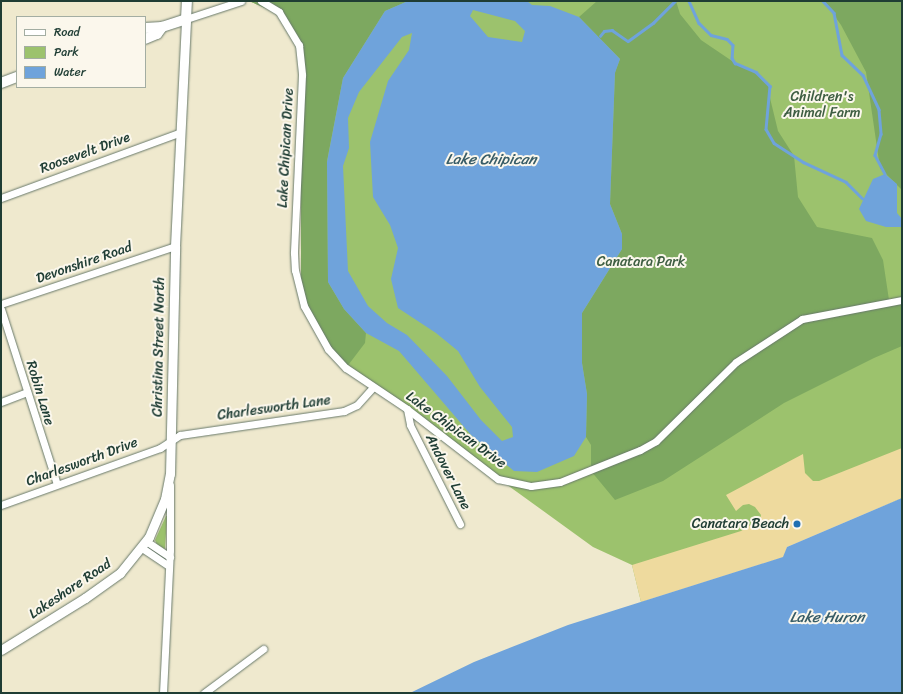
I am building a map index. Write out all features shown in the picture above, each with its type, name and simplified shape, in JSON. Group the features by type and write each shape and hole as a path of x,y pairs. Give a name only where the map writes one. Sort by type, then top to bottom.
{"main road":[{"name":"Christina Street North","path":"186,19 187,1"},
{"path":"146,28 162,27 186,19"},
{"path":"146,39 157,34 162,27"},
{"path":"1,82 16,76"},
{"path":"1,88 16,83"}],"street":[{"path":"186,19 240,1"},
{"name":"Lake Chipican Drive","path":"261,1 279,12 299,45 302,75 294,253 298,287 304,306 328,349 346,368 407,409 498,479 531,486 560,482 640,450 656,441 736,362 802,318 902,300"},
{"name":"Christina Street North","path":"163,693 170,557 170,474 175,246 179,133 186,19"},
{"name":"Roosevelt Drive","path":"1,198 179,133"},
{"name":"Devonshire Road","path":"1,304 175,246"},
{"name":"Robin Lane","path":"1,309 57,484"},
{"name":"Charlesworth Lane","path":"171,440 180,435 344,411 357,405 373,387"},
{"path":"1,402 27,392"},
{"name":"Andover Lane","path":"407,409 412,429 460,524"},
{"name":"Charlesworth Drive","path":"1,505 160,448 171,440"},
{"name":"Lakeshore Road","path":"1,650 107,583 144,545 162,506 170,474"},
{"path":"144,545 170,557"},
{"path":"144,545 169,566"},
{"path":"204,693 263,649"}],"green space":[{"name":"Canatara Park","path":"249,1 902,1 902,498 641,602 632,565 593,547 346,368 318,332 297,45 277,13"},
{"path":"249,1 408,1 385,11 343,78 327,161 328,282 344,309 366,333 365,343 346,368 318,332 301,287 301,76 297,45 277,13"},
{"path":"597,1 676,1 680,14 701,40 735,63 756,72 770,86 770,98 778,131 794,156 798,197 817,227 872,238 883,260 889,300 902,298 902,346 874,358 784,403 663,481 615,500 591,471 591,445 586,437 587,394 582,363 582,313 622,249 622,234 610,204 615,72 620,59 579,17"},
{"path":"824,1 902,1 902,190 880,168 866,72 841,25"},
{"path":"166,516 165,549 157,545 155,540"}],"sand":[{"name":"Canatara Beach","path":"902,448 902,498 787,547 784,557 641,602 632,565 741,531 760,519 761,515 755,507 749,504 743,505 736,511 726,495 803,454 805,473 813,481 819,481"}],"water":[{"name":"Lake Chipican","path":"408,1 527,1 532,5 550,6 579,17 620,59 615,73 610,204 622,234 622,249 582,313 582,363 587,394 586,437 574,456 537,472 514,471 471,435 399,351 366,333 344,309 328,282 327,162 343,78 385,11","holes":["473,10 515,21 525,31 522,42 488,37 470,16","412,33 409,50 388,81 370,142 373,197 390,225 398,248 391,279 398,308 436,333 458,351 480,387 512,427 513,437 502,441 481,420 447,376 407,335 387,323 368,306 348,271 343,166 349,148 348,118 359,92 402,37"]},
{"path":"885,174 897,184 897,213 902,219 902,227 886,227 866,221 859,209 873,179"},
{"name":"Lake Huron","path":"902,498 902,693 410,693 474,662 568,625 783,557 787,547"}],"waterway":[{"path":"600,36 604,31 612,30 628,41 653,23 675,1"},
{"path":"689,1 699,23 711,35 727,39 733,45 732,58 735,63 756,72 770,86 766,129 774,143 803,162 846,182 862,198"},
{"path":"823,1 834,13 842,55 863,75 879,110 881,134 875,155 885,174"}],"place":[{"name":"Canatara Beach","path":"797,524"}],"park label":[{"name":"Children's Animal Farm","path":"822,106"}]}
